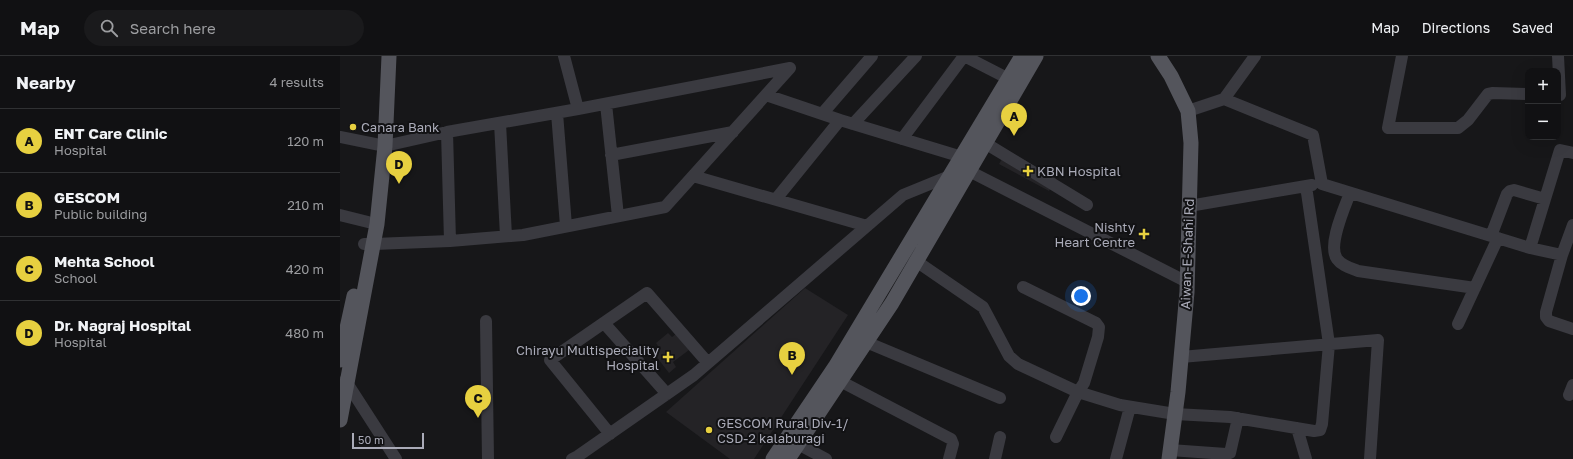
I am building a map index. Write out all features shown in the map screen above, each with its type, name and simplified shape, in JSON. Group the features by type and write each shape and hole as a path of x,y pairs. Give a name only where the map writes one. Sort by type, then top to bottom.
{"main road":[{"path":"369,244 368,222 381,145 381,56"},
{"path":"340,420 344,382 369,244 381,145 389,56"},
{"path":"773,459 835,367 952,175 1022,56"},
{"path":"788,459 866,342 916,262 1036,56"},
{"name":"Aiwan-E-Shahi Rd","path":"1158,56 1171,76 1188,111 1191,143 1187,282 1181,357 1169,455"},
{"path":"340,360 361,285"}],"street":[{"path":"564,56 578,109"},
{"path":"822,114 872,56"},
{"path":"853,124 916,56"},
{"path":"902,139 964,56 1009,79"},
{"path":"1188,111 1224,98 1255,56"},
{"path":"1402,56 1388,128 1458,128 1468,120 1488,94 1525,94"},
{"path":"1558,56 1559,68"},
{"path":"340,137 381,145 606,104 790,68 664,207 523,235 450,241 369,244"},
{"path":"766,96 962,157"},
{"path":"1224,98 1312,135 1322,184"},
{"path":"606,104 618,216"},
{"path":"557,113 566,226"},
{"path":"776,200 840,120"},
{"path":"500,123 506,236"},
{"path":"447,132 450,241"},
{"path":"611,155 733,132"},
{"path":"985,143 1087,205"},
{"path":"1530,248 1560,150 1573,153"},
{"path":"969,171 1187,282"},
{"path":"572,459 694,375 903,195 952,175"},
{"path":"693,176 867,226"},
{"path":"1189,206 1322,184 1530,248 1562,255"},
{"path":"916,262 983,308 1009,356 1018,364 1078,392 1130,407 1175,414 1238,418 1314,431 1320,430 1322,424 1329,344 1306,186"},
{"path":"1458,324 1475,288 1495,237 1507,194 1514,190 1545,199"},
{"path":"1350,193 1335,240 1335,254 1344,265 1358,271 1475,288"},
{"path":"340,215 368,222"},
{"path":"1573,225 1562,255 1546,312 1546,317 1549,321 1573,329"},
{"path":"1023,287 1096,323 1099,327 1098,337 1084,383 1056,437"},
{"path":"610,434 550,360 646,293 708,363"},
{"path":"486,321 488,459"},
{"path":"604,323 666,394"},
{"path":"1181,357 1378,340 1370,459"},
{"path":"866,342 1000,398"},
{"path":"840,381 951,439 953,444 949,459"},
{"path":"344,382 396,459"},
{"path":"1116,459 1130,407"},
{"path":"1169,455 1230,453 1238,418"},
{"path":"1297,428 1306,459"},
{"path":"995,459 1000,437"},
{"path":"798,444 826,459"}],"shaded area":[{"name":"KBN Hospital","path":"1007,150 1056,178 1049,191 999,164"},
{"path":"805,288 848,315 754,459 730,459 666,412"},
{"name":"Chirayu Multispeciality Hospital","path":"668,333 672,337 676,334 689,350 673,362 676,367 669,373 652,351 658,346 656,343"}],"place":[{"name":"Canara Bank","path":"353,127"},
{"name":"ENT Care Clinic","path":"1014,136"},
{"name":"KBN Hospital","path":"1028,171"},
{"name":"Dr. Nagraj Hospital","path":"399,184"},
{"name":"Nishty Heart Centre","path":"1144,234"},
{"name":"Chirayu Multispeciality Hospital","path":"668,357"},
{"name":"GESCOM","path":"792,375"},
{"name":"Mehta School","path":"478,418"},
{"name":"GESCOM Rural Div-1/ CSD-2 kalaburagi","path":"709,430"}]}
